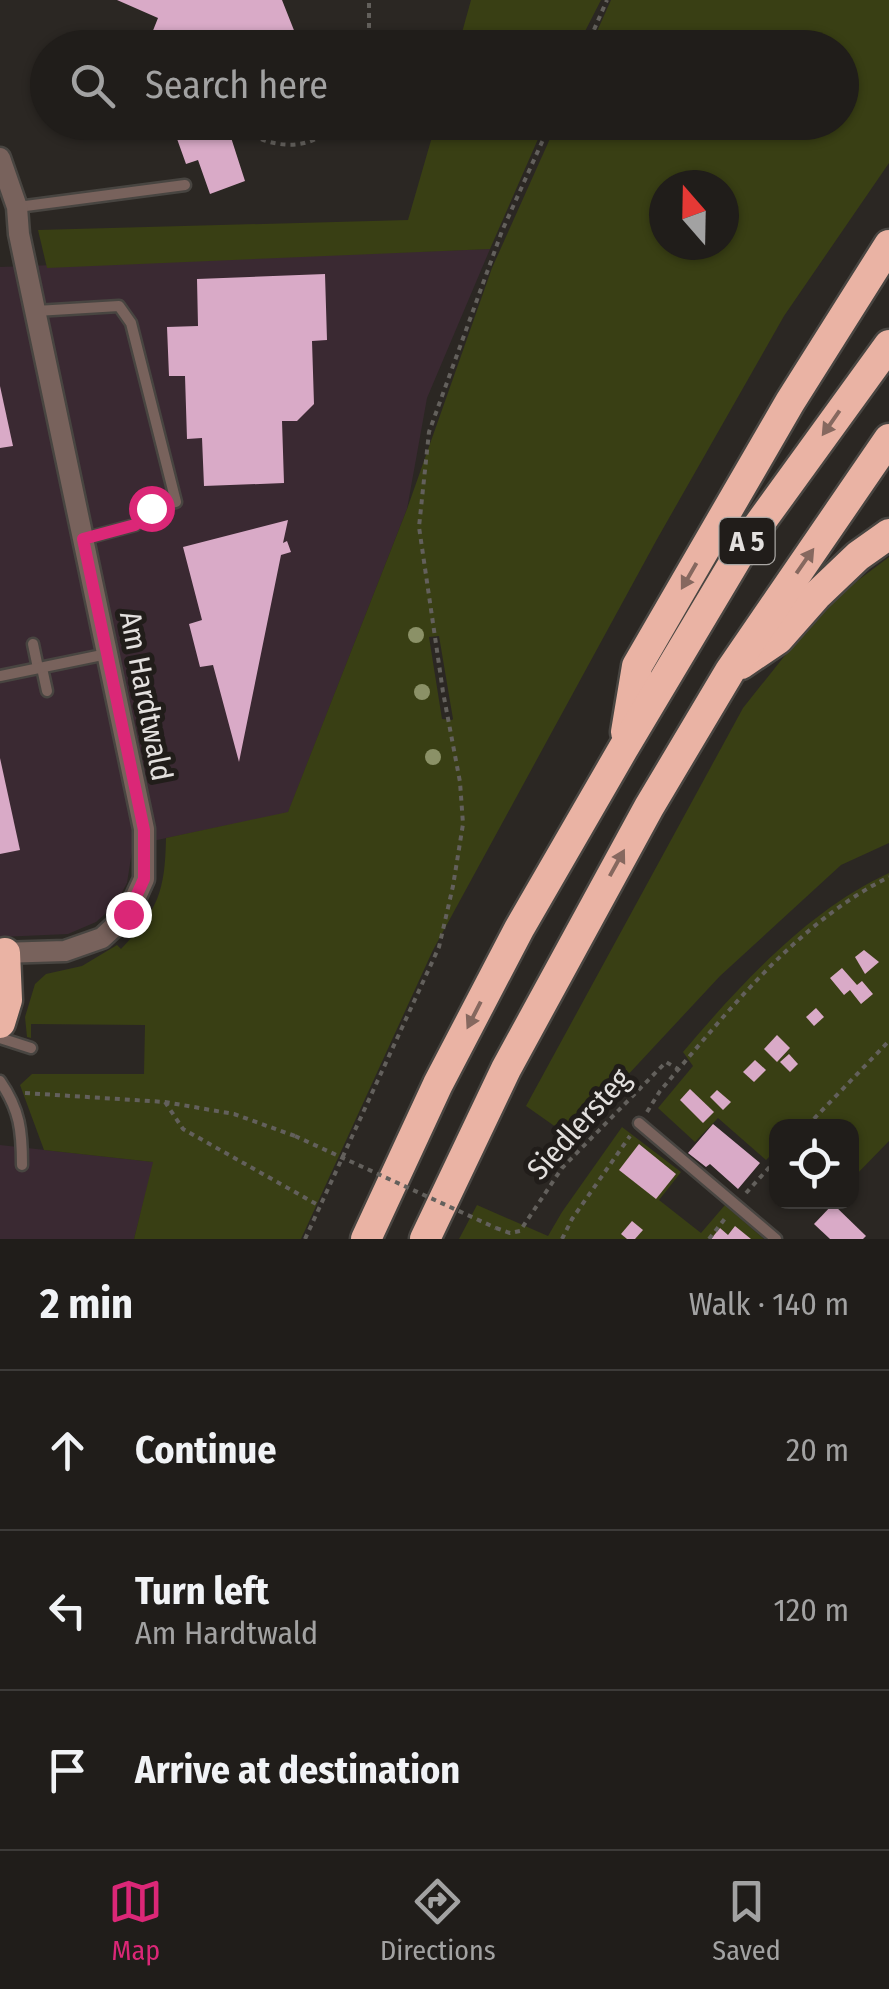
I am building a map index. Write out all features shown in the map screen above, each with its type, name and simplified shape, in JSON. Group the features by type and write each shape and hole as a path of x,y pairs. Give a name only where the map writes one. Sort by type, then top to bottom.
{"highway":[{"name":"A 5","path":"623,749 637,666 790,402 889,245"},
{"name":"A 5","path":"366,1239 438,1084 518,928 747,541 889,344"},
{"name":"A 5","path":"424,1239 570,948 730,670 889,439"},
{"path":"730,670 778,640 816,596 858,556 889,534"},
{"path":"0,1022 8,1000 3,953"}],"street":[{"name":"Am Hardtwald","path":"0,158 16,208 9,236 36,311 144,830 144,879 128,914 102,938 65,950 3,953"}],"lane":[{"path":"16,208 185,185"},
{"path":"36,311 120,306 131,323 176,502 151,508 135,525 83,539"},
{"path":"33,644 48,691"},
{"path":"0,676 108,654"},
{"path":"0,1038 31,1048"},
{"path":"0,1082 22,1128 22,1165"},
{"path":"640,1123 776,1239"}],"path":[{"path":"369,0 369,30"},
{"path":"594,30 608,0"},
{"path":"262,140 288,146 313,140"},
{"path":"304,1239 439,947 453,886 463,824 460,782 442,692 420,527 429,432 502,230 543,140"},
{"path":"678,1069 769,968 868,887 889,877"},
{"path":"815,1119 889,1040"},
{"name":"Siedlersteg","path":"9,1094 165,1102 234,1114 295,1136 510,1233 520,1231 562,1168 666,1062 678,1069 572,1219 562,1239"},
{"path":"165,1102 183,1129 318,1204"}],"shaded area":[{"path":"490,249 427,398 407,509 288,813 133,845 127,883 115,905 96,922 68,934 0,937 0,267"},
{"path":"0,1145 154,1162 134,1239 0,1239"}],"green space":[{"path":"471,0 601,0 586,30 463,30"},
{"path":"611,0 889,0 889,163 784,316 656,541 433,950 301,1239 134,1239 153,1162 44,1150 20,1085 32,1074 144,1074 145,1025 31,1024 31,1038 27,1037 25,1017 35,984 46,974 82,966 117,945 121,949 134,935 151,911 161,887 166,838 288,812 407,509 492,268 549,140 859,140 859,30 598,30","holes":["439,636 452,720 442,719 429,637"]},
{"path":"431,140 538,140 490,249 47,268 38,230 408,220"},
{"path":"889,557 889,843 841,865 720,976 570,1137 526,1106 743,708 825,605"},
{"path":"889,873 889,1141 859,1172 859,1119 769,1119 766,1160 718,1118 695,1142 658,1108 693,1066 683,1052 777,951 859,889"},
{"path":"622,1127 681,1172 659,1200 701,1233 725,1205 764,1239 459,1239 477,1205 548,1236"}],"building":[{"path":"117,0 282,0 294,30 153,30 158,18"},
{"path":"177,140 232,140 245,181 210,194 198,160 186,164"},
{"path":"325,274 327,340 312,341 314,404 297,421 282,421 284,483 204,486 202,438 187,439 185,376 169,376 167,327 198,326 197,279"},
{"path":"0,386 13,446 0,448"},
{"path":"288,520 283,543 287,541 291,552 281,555 239,762 213,665 200,667 189,624 202,620 183,547"},
{"path":"0,758 20,850 0,854"},
{"path":"864,950 879,962 865,974 855,957"},
{"path":"842,968 857,985 862,981 873,994 861,1004 850,990 844,995 830,978"},
{"path":"816,1008 824,1017 814,1026 806,1017"},
{"path":"777,1035 790,1048 777,1062 764,1049"},
{"path":"789,1054 798,1064 790,1072 780,1062"},
{"path":"755,1060 766,1070 754,1082 743,1072"},
{"path":"690,1089 714,1112 703,1123 680,1100"},
{"path":"717,1090 731,1102 723,1110 710,1097"},
{"path":"713,1124 760,1163 738,1189 710,1164 706,1167 688,1153"},
{"path":"639,1144 676,1174 656,1199 619,1170"},
{"path":"828,1209 838,1209 866,1236 830,1239 814,1224"},
{"path":"632,1221 643,1230 635,1239 627,1239 621,1234"},
{"path":"735,1226 751,1239 711,1239 720,1228 728,1235"}],"route":[{"path":"128,914 144,879 144,830 83,539 135,525 151,508"}]}
